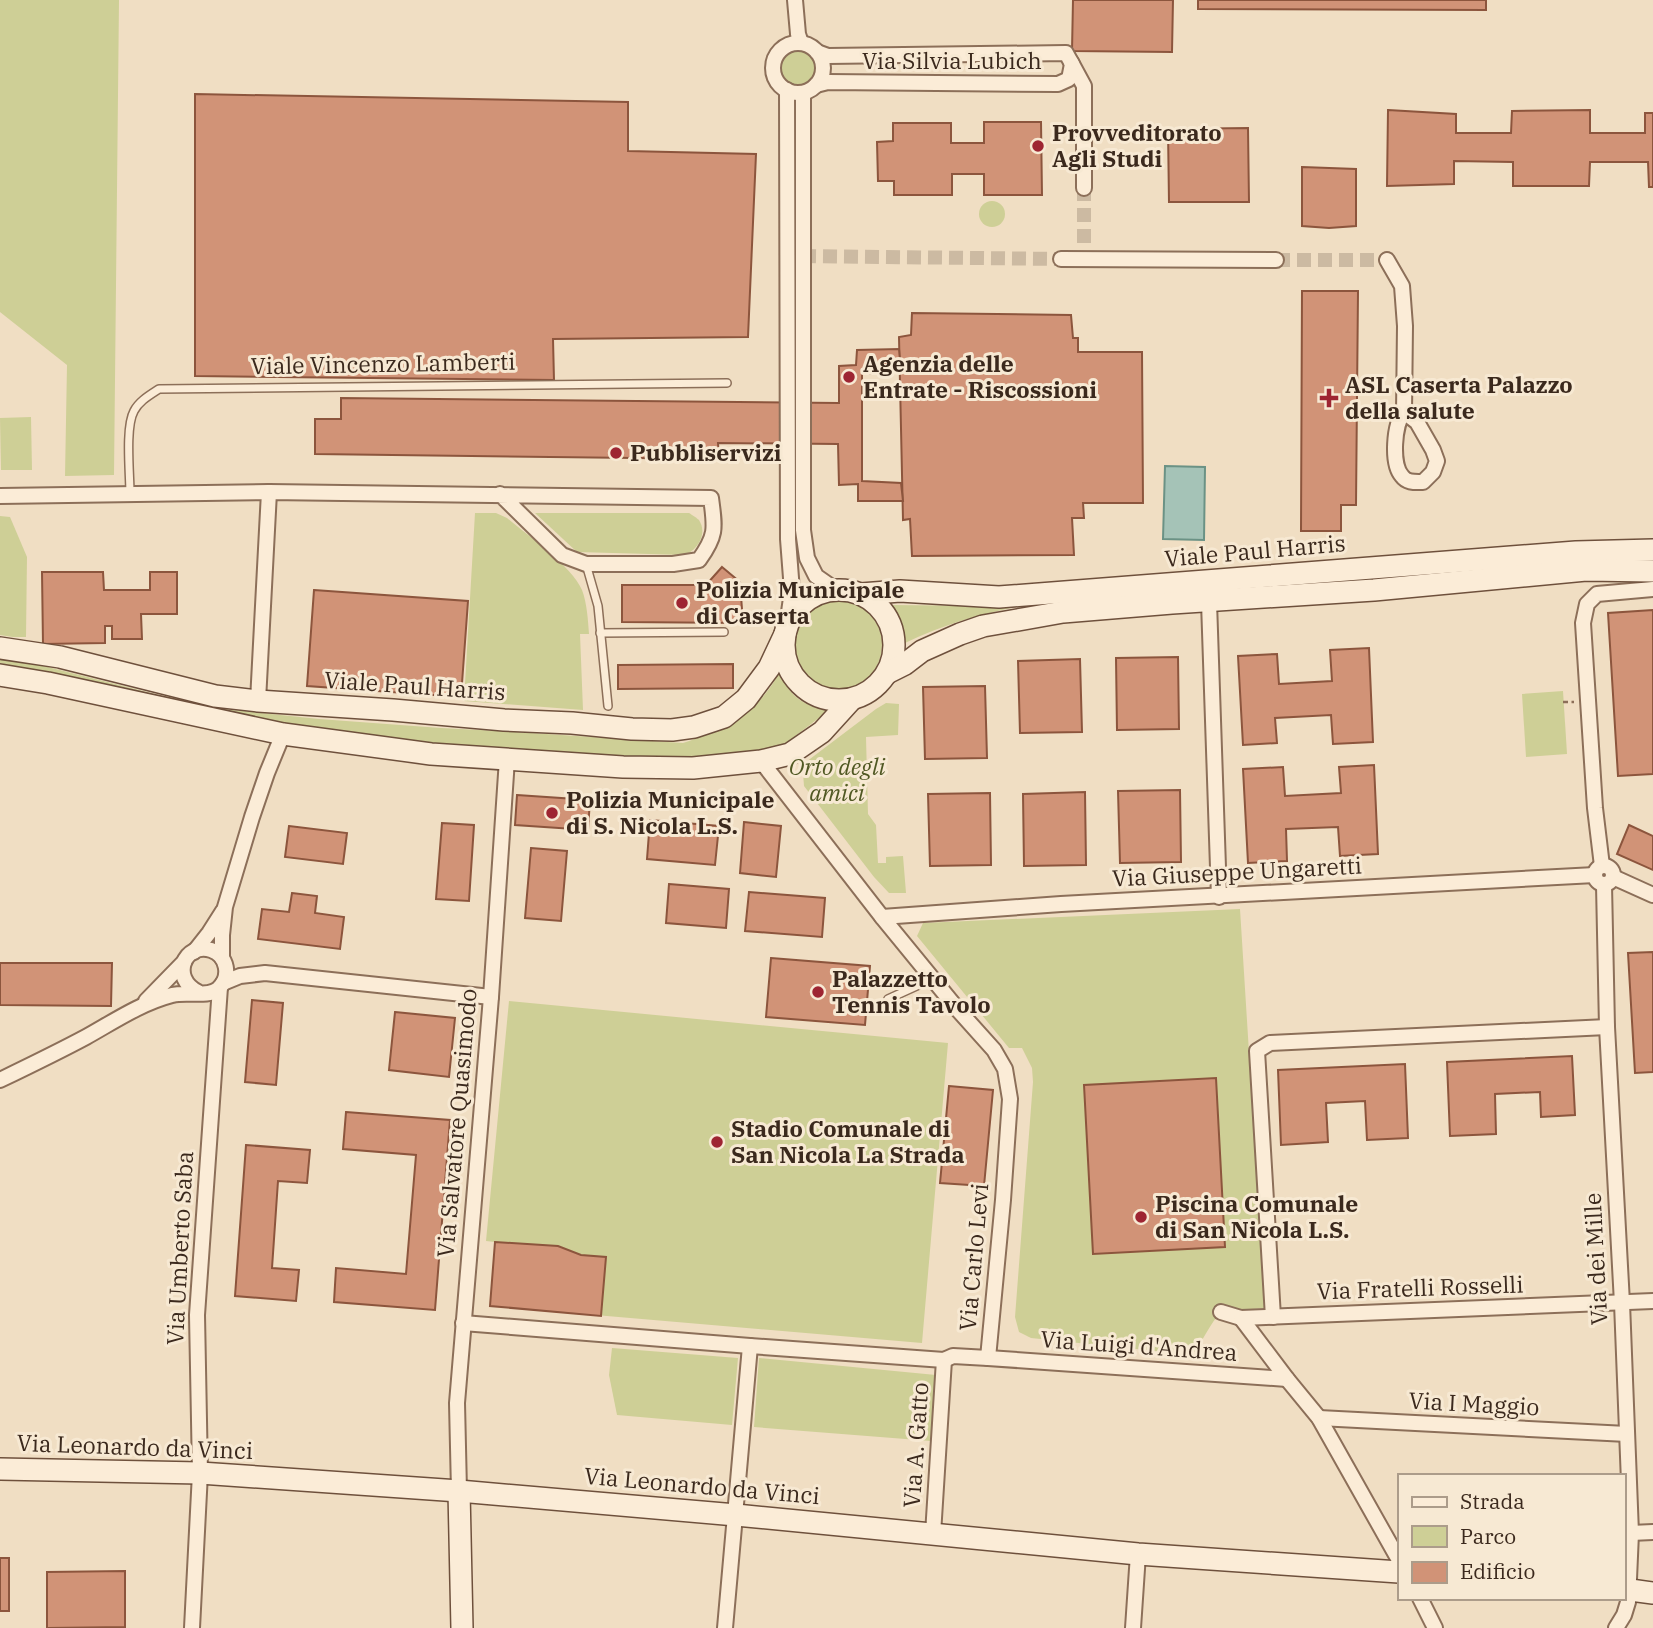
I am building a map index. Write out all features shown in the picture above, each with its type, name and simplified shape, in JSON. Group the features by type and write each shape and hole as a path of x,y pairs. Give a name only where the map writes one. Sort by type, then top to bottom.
{"street":[{"path":"795,3 801,43"},
{"path":"785,47 792,33 795,3"},
{"path":"801,43 817,51 823,72 810,90 794,93 780,85 774,69 775,61 778,53 785,47 801,43"},
{"name":"Via Silvia Lubich","path":"817,51 828,56 1066,53 1084,86 1084,188"},
{"name":"Via Silvia Lubich","path":"816,85 828,82 1058,84 1069,79 1071,62"},
{"path":"787,90 788,538 792,591 784,649 788,665 806,690 828,699 852,699"},
{"path":"803,93 803,530 807,558 816,576 836,590"},
{"path":"1084,243 1084,259"},
{"path":"1061,259 1276,260"},
{"path":"1387,260 1402,286 1405,326 1404,412 1399,419 1396,435 1395,462 1401,476 1410,482 1423,482 1433,472 1437,461 1417,422 1404,412"},
{"path":"258,701 269,492"},
{"path":"0,496 269,492 500,494 711,498 715,523 710,544 699,560 673,564 586,564 562,555 500,494"},
{"name":"Viale Paul Harris","path":"0,648 60,656 215,696 504,720 672,730 694,727 724,717 746,699 769,668 793,614 812,597 824,592 836,590 861,594 900,591 999,597 1576,552 1653,550"},
{"name":"Viale Paul Harris","path":"761,761 790,754 822,732 852,699 866,694 878,685 887,673 922,651 983,626 1063,612 1172,603 1374,590 1587,570 1653,571"},
{"name":"Via dei Mille","path":"1616,1628 1628,1602 1626,1590 1631,1533 1607,1027 1604,876 1594,808 1583,624 1587,604 1597,594 1653,589"},
{"path":"861,594 877,604 888,619 894,637 893,655 887,673"},
{"path":"1209,601 1219,897"},
{"path":"0,676 48,683 283,734 431,754 623,767 679,768 761,761"},
{"path":"222,985 226,976 222,935 225,907 252,817 283,734"},
{"name":"Via Salvatore Quasimodo","path":"459,1491 457,1403 491,998 507,760"},
{"name":"Via Carlo Levi","path":"463,1323 944,1360 953,1356 988,1358 1010,1099 1006,1069 994,1050 882,918 761,761"},
{"path":"1604,876 1653,895"},
{"name":"Via Giuseppe Ungaretti","path":"882,918 1061,904 1604,876"},
{"path":"140,1007 189,957 209,933 225,907"},
{"path":"189,957 208,949 223,960 265,972 491,998"},
{"path":"189,957 183,977 186,984 200,993"},
{"path":"0,1080 140,1007 172,995 212,992 240,976 265,972"},
{"name":"Via Umberto Saba","path":"192,1628 200,1473 197,1315 216,1026 222,985"},
{"name":"Via Umberto Saba","path":"200,993 214,1013 216,1026"},
{"path":"1273,1317 1257,1051 1270,1043 1607,1027"},
{"name":"Via Fratelli Rosselli","path":"1221,1312 1241,1318 1653,1301"},
{"name":"Via Luigi d'Andrea","path":"1241,1318 1319,1418 1398,1558"},
{"path":"725,1628 750,1346"},
{"name":"Via Luigi d'Andrea","path":"988,1358 1287,1379"},
{"name":"Via A. Gatto","path":"933,1534 944,1360"},
{"name":"Via I Maggio","path":"1319,1418 1627,1434"},
{"name":"Via Leonardo da Vinci","path":"0,1469 200,1473 459,1491 1138,1554 1398,1572"},
{"path":"459,1491 461,1628"},
{"path":"1631,1533 1653,1532"},
{"path":"1133,1628 1138,1554"},
{"path":"1626,1590 1653,1593"},
{"path":"1421,1600 1435,1628"}],"lane":[{"name":"Viale Vincenzo Lamberti","path":"130,495 129,424 134,410 145,397 159,389 727,383"},
{"path":"586,564 598,606 608,706"},
{"path":"600,633 724,632"},
{"path":"888,999 932,979"}],"green space":[{"path":"0,0 119,0 114,475 65,476 67,365 0,312"},
{"path":"798,49 812,54 817,68 812,82 798,87 784,82 779,68 784,54"},
{"path":"992,201 1001,205 1005,214 1001,223 992,227 983,223 979,214 983,205"},
{"path":"31,417 32,470 1,470 0,418"},
{"path":"475,513 496,513 507,518 559,561 582,590 589,634 580,634 583,710 464,701"},
{"path":"535,513 689,513 699,520 702,536 694,549 685,555 577,552"},
{"path":"0,516 10,517 27,557 26,637 0,635"},
{"path":"837,600 854,604 869,613 878,628 882,645 878,662 869,677 854,686 837,690 820,686 805,677 796,662 792,645 796,628 805,613 820,604"},
{"path":"1031,604 966,619 905,643 904,629 891,605 991,606"},
{"path":"0,655 224,709 441,728 683,743 713,732 739,718 761,699 779,673 798,699 828,711 777,750 756,757 644,759 483,751 318,733 0,663"},
{"path":"1563,691 1567,754 1526,757 1522,694"},
{"name":"Orto degli amici","path":"886,703 899,704 898,735 866,737 868,814 876,825 878,863 886,863 886,857 903,856 906,893 889,893 804,786 806,762"},
{"name":"Piscina Comunale di San Nicola L.S.","path":"1240,909 1265,1308 1221,1312 1195,1352 1174,1353 1031,1338 1019,1332 1015,1317 1032,1068 1022,1048 1009,1048 917,936 923,923"},
{"name":"Stadio Comunale di San Nicola La Strada","path":"509,1001 948,1043 922,1343 490,1306 495,1242 486,1241"},
{"path":"612,1348 738,1358 732,1425 617,1415 609,1375"},
{"path":"759,1358 936,1375 931,1441 754,1427"}],"shaded area":[{"path":"1165,466 1205,467 1204,540 1163,539"}],"building":[{"path":"1073,0 1173,0 1172,52 1072,51"},
{"path":"1198,0 1486,0 1486,10 1198,9"},
{"path":"195,94 628,102 628,151 756,154 748,337 553,339 554,380 195,376"},
{"path":"1388,110 1456,114 1456,133 1511,133 1512,111 1590,110 1590,133 1645,133 1645,113 1653,113 1653,187 1649,187 1648,162 1590,162 1589,186 1513,186 1513,162 1454,161 1454,184 1387,186"},
{"path":"984,122 1041,122 1042,195 984,195 984,174 952,174 952,195 894,195 894,181 878,181 877,142 893,141 893,123 951,123 951,143 984,143"},
{"path":"1248,128 1249,202 1169,202 1168,129"},
{"path":"1302,167 1356,169 1356,226 1302,226"},
{"name":"ASL Caserta Palazzo della salute","path":"1302,291 1358,291 1356,505 1341,505 1341,531 1301,531"},
{"path":"912,313 1071,315 1073,338 1078,338 1078,352 1142,352 1143,503 1083,503 1084,518 1072,518 1074,555 912,556 910,519 903,520 899,337 911,335"},
{"path":"899,349 901,372 862,374 862,481 901,483 903,501 858,501 858,484 839,485 838,444 718,443 719,459 315,454 315,419 341,419 341,398 839,403 839,366 856,365 857,350"},
{"name":"Polizia Municipale di Caserta","path":"722,567 740,582 743,623 622,622 622,585 706,585"},
{"path":"42,572 103,572 104,590 150,590 150,572 177,572 177,614 141,614 142,639 112,639 112,626 105,626 105,643 43,644"},
{"path":"314,590 468,601 461,697 307,686"},
{"path":"1653,610 1653,774 1618,776 1608,613"},
{"path":"1369,648 1373,742 1333,744 1331,715 1275,718 1277,743 1243,745 1238,656 1277,654 1279,684 1332,681 1330,650"},
{"path":"1178,657 1179,729 1117,730 1116,658"},
{"path":"1080,659 1082,732 1020,733 1018,661"},
{"path":"733,664 733,688 618,689 618,665"},
{"path":"985,686 987,758 925,759 923,687"},
{"path":"1374,765 1378,854 1340,856 1338,827 1286,829 1287,861 1248,863 1243,769 1283,767 1285,796 1341,793 1339,767"},
{"path":"1180,790 1181,862 1120,863 1118,791"},
{"path":"1085,792 1086,865 1024,866 1023,794"},
{"path":"990,793 991,865 930,866 928,794"},
{"name":"Polizia Municipale di S. Nicola L.S.","path":"517,795 590,800 588,830 515,825"},
{"path":"650,820 719,826 715,865 647,859"},
{"path":"744,822 781,826 776,877 740,873"},
{"path":"442,823 474,825 469,901 436,899"},
{"path":"1629,825 1653,836 1653,870 1617,854"},
{"path":"289,826 347,833 343,864 285,857"},
{"path":"531,848 567,851 561,921 525,918"},
{"path":"669,884 729,889 726,928 666,923"},
{"path":"749,892 825,898 822,937 745,931"},
{"path":"292,893 317,896 315,913 344,917 340,949 258,939 262,909 289,912"},
{"path":"1653,952 1653,1072 1635,1073 1628,953"},
{"name":"Palazzetto Tennis Tavolo","path":"771,958 870,966 865,1025 766,1017"},
{"path":"0,963 112,963 111,1006 0,1005"},
{"path":"252,1000 283,1003 276,1085 245,1082"},
{"path":"395,1012 455,1018 449,1077 389,1070"},
{"path":"1572,1056 1575,1115 1541,1117 1540,1092 1495,1094 1496,1134 1450,1136 1447,1062"},
{"path":"1405,1064 1408,1138 1367,1140 1365,1101 1326,1103 1328,1142 1281,1145 1278,1070"},
{"path":"1216,1078 1225,1247 1093,1254 1084,1085"},
{"path":"949,1086 993,1090 984,1186 940,1183"},
{"path":"346,1112 450,1120 435,1310 334,1302 336,1268 406,1274 416,1155 343,1149"},
{"path":"246,1145 310,1150 307,1183 278,1181 272,1268 299,1270 296,1301 235,1296"},
{"path":"495,1242 558,1246 581,1255 606,1257 601,1316 490,1306"},
{"path":"0,1558 9,1558 9,1611 0,1611"},
{"path":"125,1571 125,1627 47,1628 47,1572"}],"tunnel":[{"path":"1084,188 1084,243"},
{"path":"802,256 1061,259"},
{"path":"1276,260 1387,260"}],"place":[{"name":"Provveditorato Agli Studi","path":"1038,146"},
{"name":"Agenzia delle Entrate - Riscossioni","path":"849,377"},
{"name":"ASL Caserta Palazzo della salute","path":"1329,398"},
{"name":"Pubbliservizi","path":"616,453"},
{"name":"Polizia Municipale di Caserta","path":"682,603"},
{"name":"Polizia Municipale di S. Nicola L.S.","path":"552,813"},
{"name":"Palazzetto Tennis Tavolo","path":"818,992"},
{"name":"Stadio Comunale di San Nicola La Strada","path":"717,1142"},
{"name":"Piscina Comunale di San Nicola L.S.","path":"1141,1217"}]}
